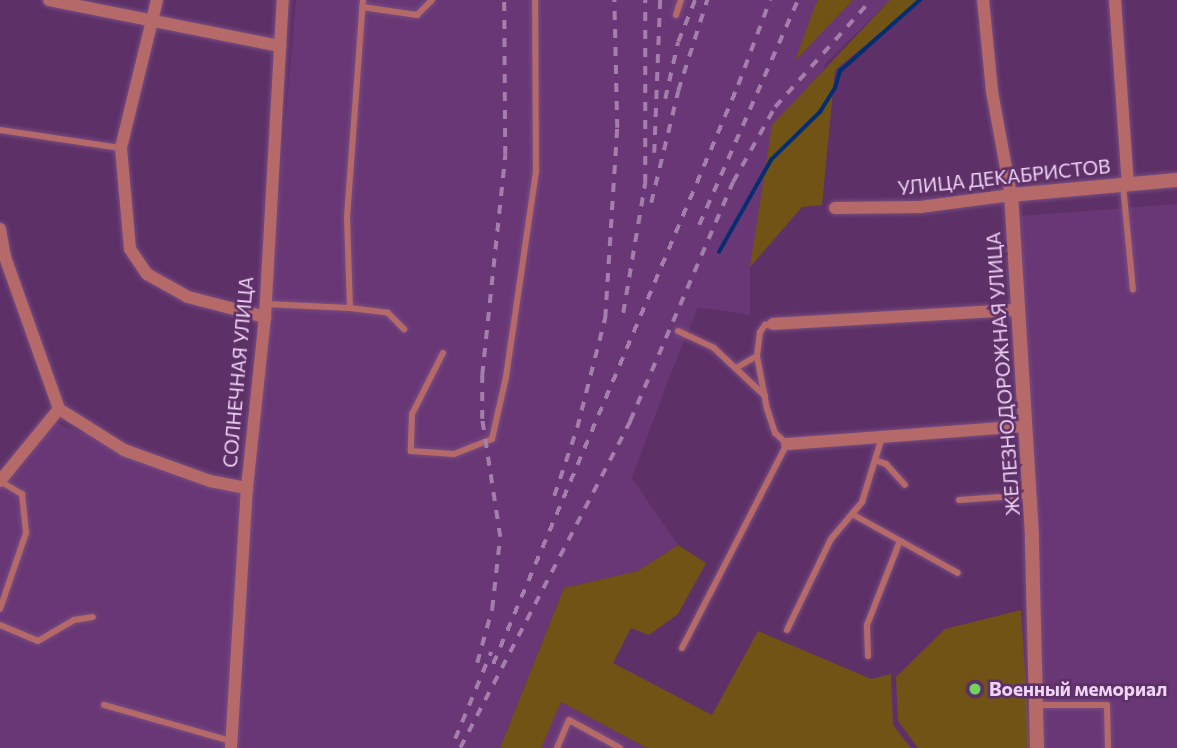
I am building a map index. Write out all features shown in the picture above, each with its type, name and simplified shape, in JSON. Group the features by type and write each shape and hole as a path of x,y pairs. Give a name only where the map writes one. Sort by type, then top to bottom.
{"street":[{"path":"49,0 280,46"},
{"path":"157,0 121,148 130,249 147,274 188,296 265,311"},
{"name":"СОЛНЕЧНАЯ УЛИЦА","path":"231,745 247,488 265,311 283,0"},
{"name":"ЖЕЛЕЗНОДОРОЖНАЯ УЛИЦА","path":"983,0 992,91 1012,195 1029,495 1037,748"},
{"path":"1115,0 1126,185"},
{"name":"УЛИЦА ДЕКАБРИСТОВ","path":"835,208 920,207 1012,195 1177,180"},
{"path":"0,229 5,257 60,409 124,450 211,481 247,488"},
{"path":"773,324 1017,310"},
{"path":"0,481 60,409"},
{"path":"786,444 1025,426"}],"lane":[{"path":"349,308 347,217 362,4 418,15 432,0"},
{"path":"443,353 412,414 411,451 454,454 492,439 506,377 536,172 535,0"},
{"path":"676,15 681,0"},
{"path":"0,130 121,148"},
{"path":"1126,185 1133,290"},
{"path":"265,311 349,308 388,313 404,329"},
{"path":"682,648 786,444 775,433 757,356 760,332 765,325 773,324"},
{"path":"678,331 714,348 765,396"},
{"path":"736,368 757,356"},
{"path":"787,629 831,539 862,502 883,435"},
{"path":"875,460 886,464 905,485"},
{"path":"0,481 22,494 26,533 0,609"},
{"path":"960,500 1029,495"},
{"path":"852,514 958,573"},
{"path":"867,656 867,625 900,541"},
{"path":"0,625 38,641 74,620 93,617"},
{"path":"104,705 231,745"},
{"path":"1035,705 1107,705 1108,748"},
{"path":"557,748 569,720 620,748"}],"shaded area":[{"path":"296,0 818,0 797,59 853,0 890,0 825,64 750,267 750,315 698,307 669,378 632,478 678,545 638,571 564,588 500,748 0,748 0,488 53,422 253,493"},
{"path":"818,0 853,0 795,61 815,6"},
{"path":"890,0 921,0 835,70 822,205 802,207 750,267 772,125"},
{"path":"1177,204 1177,748 1044,748 1021,216"},
{"path":"678,545 706,563 678,614 649,635 631,628 613,663 712,715 758,631 871,679 891,674 893,725 911,748 647,748 561,702 541,748 500,748 564,588 638,571"},
{"path":"1021,610 1030,748 918,748 898,721 896,677 945,629"},
{"path":"561,702 647,748 541,748"}],"waterway":[{"path":"719,252 771,160 820,112 835,88 840,71 920,0"}],"railway":[{"path":"477,663 492,609 500,537 482,419 482,375 505,155 504,0"},
{"path":"554,496 577,428 605,318 617,128 614,0"},
{"path":"623,313 645,183 645,0"},
{"path":"654,153 660,0"},
{"path":"665,99 678,42 695,0"},
{"path":"651,203 678,91 707,0"},
{"path":"493,664 738,85 770,0"},
{"path":"699,225 798,0"},
{"path":"460,748 630,421 733,182 775,107 871,0"},
{"path":"455,739 491,652"}],"place":[{"name":"Военный мемориал","path":"975,689"}]}
